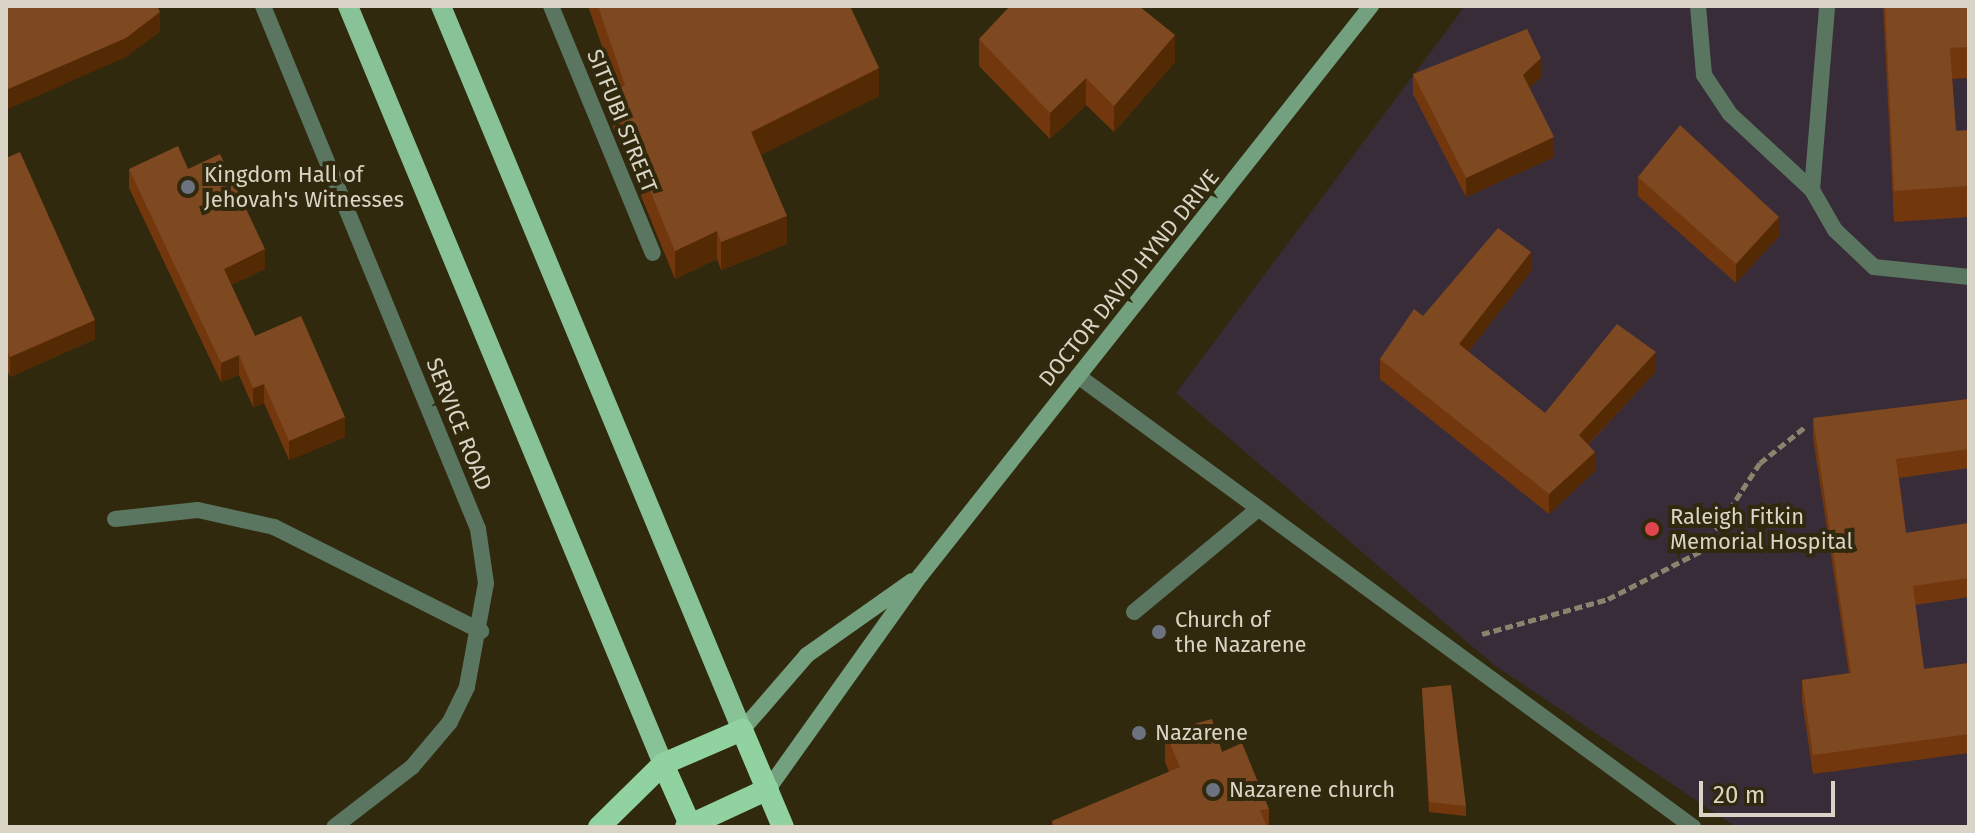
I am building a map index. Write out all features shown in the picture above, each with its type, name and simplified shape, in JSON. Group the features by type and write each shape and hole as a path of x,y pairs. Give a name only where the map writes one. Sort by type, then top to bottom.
{"highway":[{"path":"599,827 663,764 742,730 783,827"},
{"path":"663,764 689,826 768,789"}],"main road":[{"path":"348,6 663,764"},
{"path":"441,6 742,730"},
{"name":"DOCTOR DAVID HYND DRIVE","path":"768,789 920,576 1371,6"},
{"name":"DOCTOR DAVID HYND DRIVE","path":"742,730 807,655 920,576"}],"street":[{"name":"SERVICE ROAD","path":"263,6 478,529 486,583 481,631 450,722 412,767 334,827"},
{"name":"SITFUBI STREET","path":"551,6 653,253"},
{"path":"1698,6 1704,75 1730,114 1812,190 1835,230 1874,267 1969,277"},
{"path":"1812,190 1827,6"},
{"path":"1078,376 1693,827"},
{"path":"1134,612 1258,509"},
{"path":"115,519 198,510 274,527 481,631"}],"path":[{"path":"1460,658 1488,628 1608,599 1703,550 1760,463 1805,427"}],"shaded area":[{"name":"Raleigh Fitkin Memorial Hospital","path":"1465,6 1969,6 1969,827 1736,827 1494,665 1176,393"}],"building":[{"path":"6,6 157,6 160,12 126,38 6,90"},
{"path":"598,6 850,6 879,68 751,132 787,216 721,242 717,231 675,251 610,93 625,85"},
{"path":"1010,6 1139,6 1175,35 1114,106 1086,78 1050,113 979,39"},
{"path":"1885,6 1969,6 1969,47 1950,48 1956,131 1969,130 1969,186 1894,191"},
{"path":"1527,29 1541,58 1523,75 1554,137 1466,178 1413,74"},
{"path":"1680,125 1779,217 1736,264 1638,177"},
{"path":"178,146 188,169 220,154 265,249 224,269 255,336 301,316 345,417 289,441 264,384 253,388 239,355 221,363 129,169"},
{"path":"20,152 95,320 10,357 6,349 6,158"},
{"path":"1498,228 1531,252 1459,344 1545,413 1617,324 1656,352 1579,435 1595,452 1549,494 1380,359 1414,309 1423,316"},
{"path":"1969,399 1969,449 1896,459 1906,533 1969,523 1969,578 1913,586 1924,669 1969,663 1969,734 1813,755 1802,680 1851,673 1813,418"},
{"path":"1451,685 1466,806 1429,802 1422,688"},
{"path":"1212,719 1222,752 1242,743 1269,809 1260,810 1267,827 1055,827 1052,821 1180,767 1165,732"}],"place":[{"name":"Kingdom Hall of Jehovah's Witnesses","path":"188,187"},
{"name":"Raleigh Fitkin Memorial Hospital","path":"1652,529"},
{"name":"Church of the Nazarene","path":"1159,632"},
{"name":"Nazarene","path":"1139,733"},
{"name":"Nazarene church","path":"1213,790"}]}
